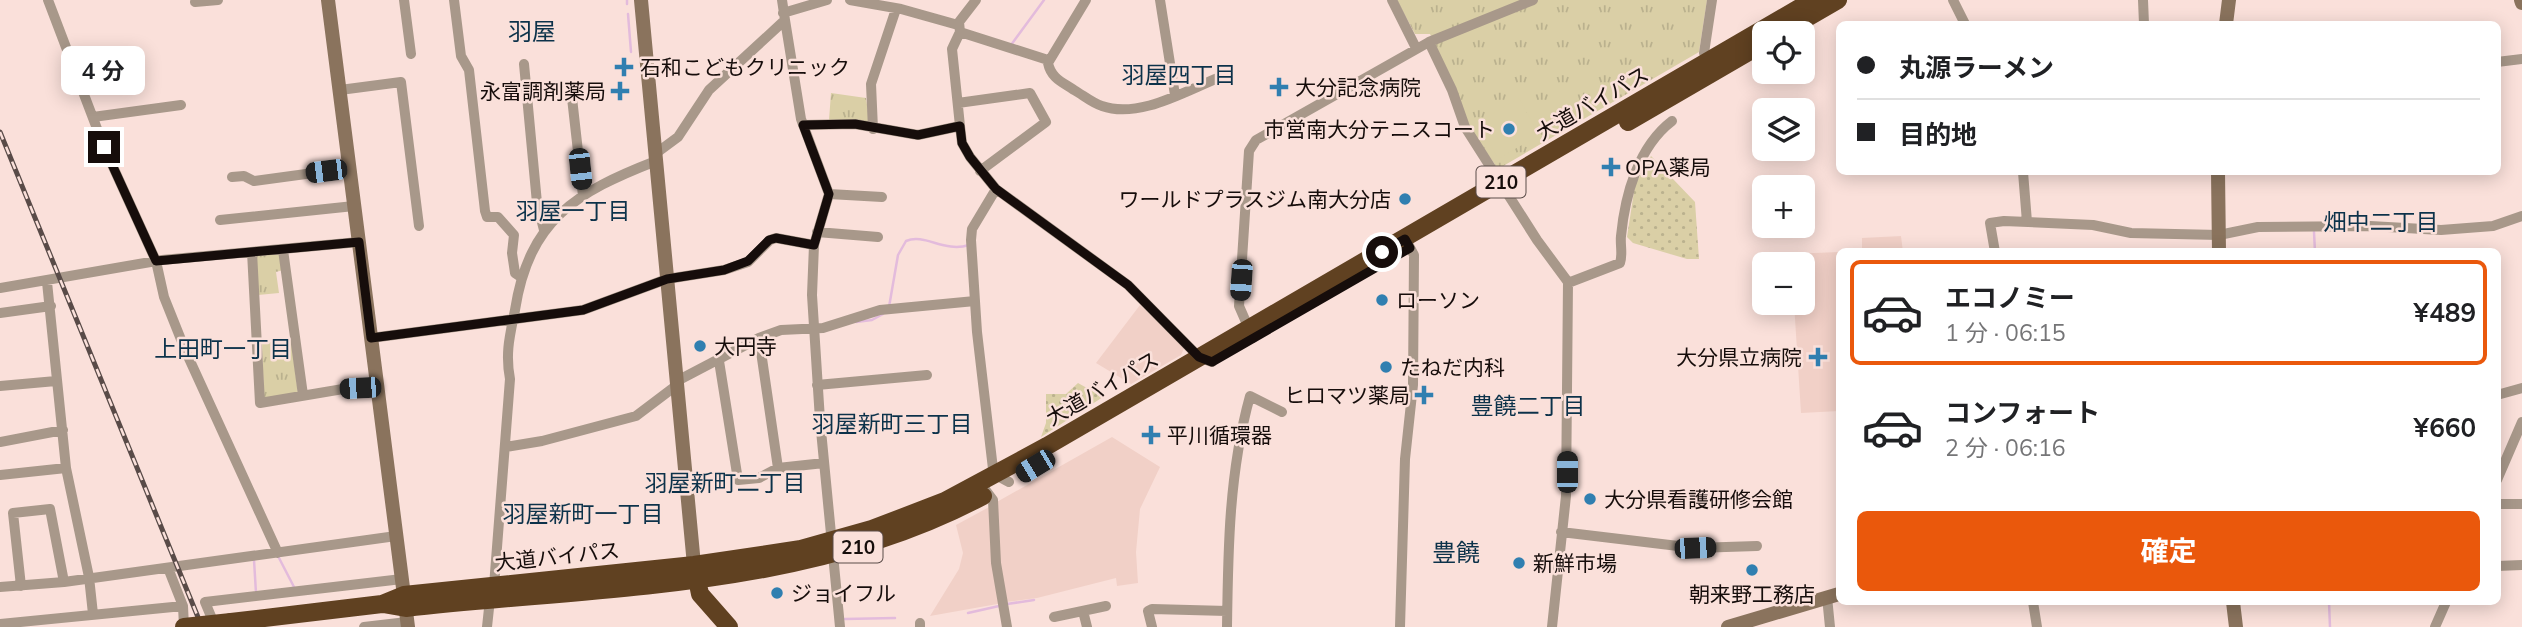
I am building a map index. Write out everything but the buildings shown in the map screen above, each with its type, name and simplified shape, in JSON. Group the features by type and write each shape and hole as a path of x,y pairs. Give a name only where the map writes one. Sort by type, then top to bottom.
{"highway":[{"name":"大道バイパス","path":"1504,187 1813,0"},
{"path":"1802,21 1838,0"},
{"name":"大道バイパス","path":"184,627 223,625 382,604 405,606 492,593 695,572 770,569 832,548 902,518 984,488 1504,187 1752,50"},
{"path":"695,572 700,594 729,627"}],"street":[{"path":"48,0 93,117 156,261 164,297 186,352 278,553"},
{"path":"195,2 218,0"},
{"path":"328,0 405,606"},
{"path":"404,0 411,54"},
{"path":"454,0 461,56 469,70 486,217 498,217 514,235 513,262 515,272 521,276"},
{"path":"641,0 695,572"},
{"path":"782,0 803,125 829,194 814,245 814,328 840,627"},
{"path":"487,627 506,447 510,379 506,347 521,276 544,230 557,215 583,196 656,158 678,137 709,90 784,17 827,0"},
{"path":"850,0 896,9 1048,60"},
{"path":"976,0 959,29 953,49 962,143 980,171 996,189 1128,285 1205,360"},
{"path":"1048,60 1086,0"},
{"path":"1160,0 1175,95"},
{"path":"1392,0 1416,48"},
{"path":"1251,333 1240,306 1249,151 1255,140 1416,48 1533,0"},
{"path":"1709,61 1704,53 1712,0"},
{"path":"1953,0 1964,21"},
{"path":"2143,0 2144,21"},
{"path":"2226,21 2229,0"},
{"path":"873,128 871,84 896,9"},
{"path":"1429,42 1450,84 1465,127 1568,283 1567,472 1552,627"},
{"path":"2501,62 2522,59"},
{"path":"1048,60 1054,77 1109,108 1132,108 1218,78"},
{"path":"524,64 537,202 544,230"},
{"path":"340,90 401,82 419,226"},
{"path":"571,89 583,196"},
{"path":"958,103 1030,93 1046,122 980,171"},
{"path":"93,117 181,104"},
{"path":"1568,283 1620,264 1621,238 1630,183 1658,134 1672,121"},
{"path":"803,125 855,124 918,135 960,126"},
{"path":"232,177 244,176 254,181 350,168"},
{"path":"2023,175 2027,222"},
{"path":"2218,175 2219,248"},
{"path":"996,189 972,229 975,301 993,469 1002,478"},
{"path":"829,194 882,197"},
{"path":"220,220 354,206"},
{"path":"1994,248 1990,223 2094,225 2131,233 2219,235 2258,228 2370,226 2441,230 2493,226 2522,216"},
{"path":"817,232 878,237"},
{"path":"371,338 597,307 667,279 724,270 748,261 769,240 776,238 814,245"},
{"path":"0,288 47,282 156,261 359,242"},
{"path":"1399,627 1405,459 1413,385 1413,255 1408,243"},
{"path":"283,250 303,395"},
{"path":"252,252 260,403 303,395 377,387"},
{"path":"47,282 66,468 89,577 93,614"},
{"path":"506,447 542,442 636,416 677,383 759,338 781,330 814,328 880,310 975,301"},
{"path":"0,313 51,306"},
{"path":"759,338 778,468"},
{"path":"719,361 738,480 759,478 778,468 824,463"},
{"path":"817,384 927,374"},
{"path":"0,386 56,380"},
{"path":"2501,395 2522,388"},
{"path":"1227,627 1233,473 1250,396 1282,412"},
{"path":"2501,473 2517,444 2522,422"},
{"path":"0,442 63,430"},
{"path":"0,475 66,468"},
{"path":"984,488 993,500 996,563 1007,627"},
{"path":"2501,505 2522,504"},
{"path":"21,586 13,513 50,509 64,582"},
{"path":"1561,532 1695,548 1757,546"},
{"path":"0,587 64,582 396,536"},
{"path":"2501,566 2522,565"},
{"path":"168,568 183,606 184,627"},
{"path":"1734,626 1833,596 1830,627"},
{"path":"223,625 205,602 405,606"},
{"path":"2033,605 2037,627"},
{"path":"2233,605 2236,627"},
{"path":"2435,627 2445,605"},
{"path":"0,624 183,606"},
{"path":"364,627 405,606"},
{"path":"1054,617 1106,606"},
{"path":"1152,627 1148,611 1152,609 1227,611"},
{"path":"1083,611 1087,627"}],"shaded area":[{"path":"1901,236 1902,248 1862,248 1862,238"},
{"name":"大分県立病院","path":"1836,252 1836,411 1801,413 1795,315 1815,315 1815,253"},
{"path":"1140,305 1185,346 1181,355 1131,384 1096,363"},
{"path":"1112,437 1160,467 1140,509 1136,552 1138,583 1117,586 1116,578 1037,598 1006,602 998,562 995,503"},
{"path":"991,506 1003,603 930,616 959,569 963,553 956,525"}],"green space":[{"path":"1397,0 1707,0 1699,52 1498,169 1468,125 1456,88 1430,34 1415,34"},
{"path":"831,93 866,98 870,125 829,120"},
{"name":"市営南大分テニスコート","path":"1519,98 1539,135 1498,159 1479,122"},
{"path":"1651,156 1695,202 1699,259 1687,259 1633,243 1627,237 1635,185"},
{"path":"281,254 283,270 276,272 279,293 258,295 256,256"},
{"path":"291,340 298,393 264,398 262,343"},
{"path":"1078,383 1103,397 1041,437 1046,423 1046,394 1066,394"}],"waterway":[{"path":"1011,45 1044,0"},
{"path":"628,14 631,52"},
{"path":"2314,232 2315,248"},
{"path":"889,307 898,255 906,241 920,239 951,247 969,245"},
{"path":"856,322 872,320 883,314"},
{"path":"278,556 294,587"},
{"path":"254,560 256,593"},
{"path":"1007,604 1034,600"},
{"path":"2329,605 2330,627"},
{"path":"968,613 999,606"},
{"path":"845,619 895,618"}],"railway":[{"path":"0,132 202,627"}],"place":[{"name":"石和こどもクリニック","path":"624,67"},
{"name":"大分記念病院","path":"1279,87"},
{"name":"永富調剤薬局","path":"620,91"},
{"name":"市営南大分テニスコート","path":"1509,129"},
{"name":"OPA薬局","path":"1611,167"},
{"name":"ワールドプラスジム南大分店","path":"1405,199"},
{"name":"ローソン","path":"1382,300"},
{"name":"大円寺","path":"700,346"},
{"name":"大分県立病院","path":"1818,357"},
{"name":"たねだ内科","path":"1386,367"},
{"name":"ヒロマツ薬局","path":"1424,395"},
{"name":"平川循環器","path":"1151,435"},
{"name":"大分県看護研修会館","path":"1590,499"},
{"name":"新鮮市場","path":"1519,563"},
{"name":"朝来野工務店","path":"1752,570"},
{"name":"ジョイフル","path":"777,593"}],"district":[{"name":"羽屋","path":"532,31"},
{"name":"羽屋四丁目","path":"1179,74"},
{"name":"羽屋一丁目","path":"573,210"},
{"name":"畑中二丁目","path":"2381,221"},
{"name":"上田町一丁目","path":"223,348"},
{"name":"豊饒二丁目","path":"1528,405"},
{"name":"羽屋新町三丁目","path":"892,423"},
{"name":"羽屋新町二丁目","path":"725,482"},
{"name":"羽屋新町一丁目","path":"583,513"},
{"name":"豊饒","path":"1456,552"}],"route":[{"path":"104,147 156,261 359,242 371,338 583,310 667,279 685,274 724,270 748,261 769,240 776,238 814,245 829,194 803,125 855,124 918,135 960,126 962,143 970,157 996,189 1055,231 1091,261 1128,285 1199,357 1212,362 1410,248 1405,239 1382,252"}]}
